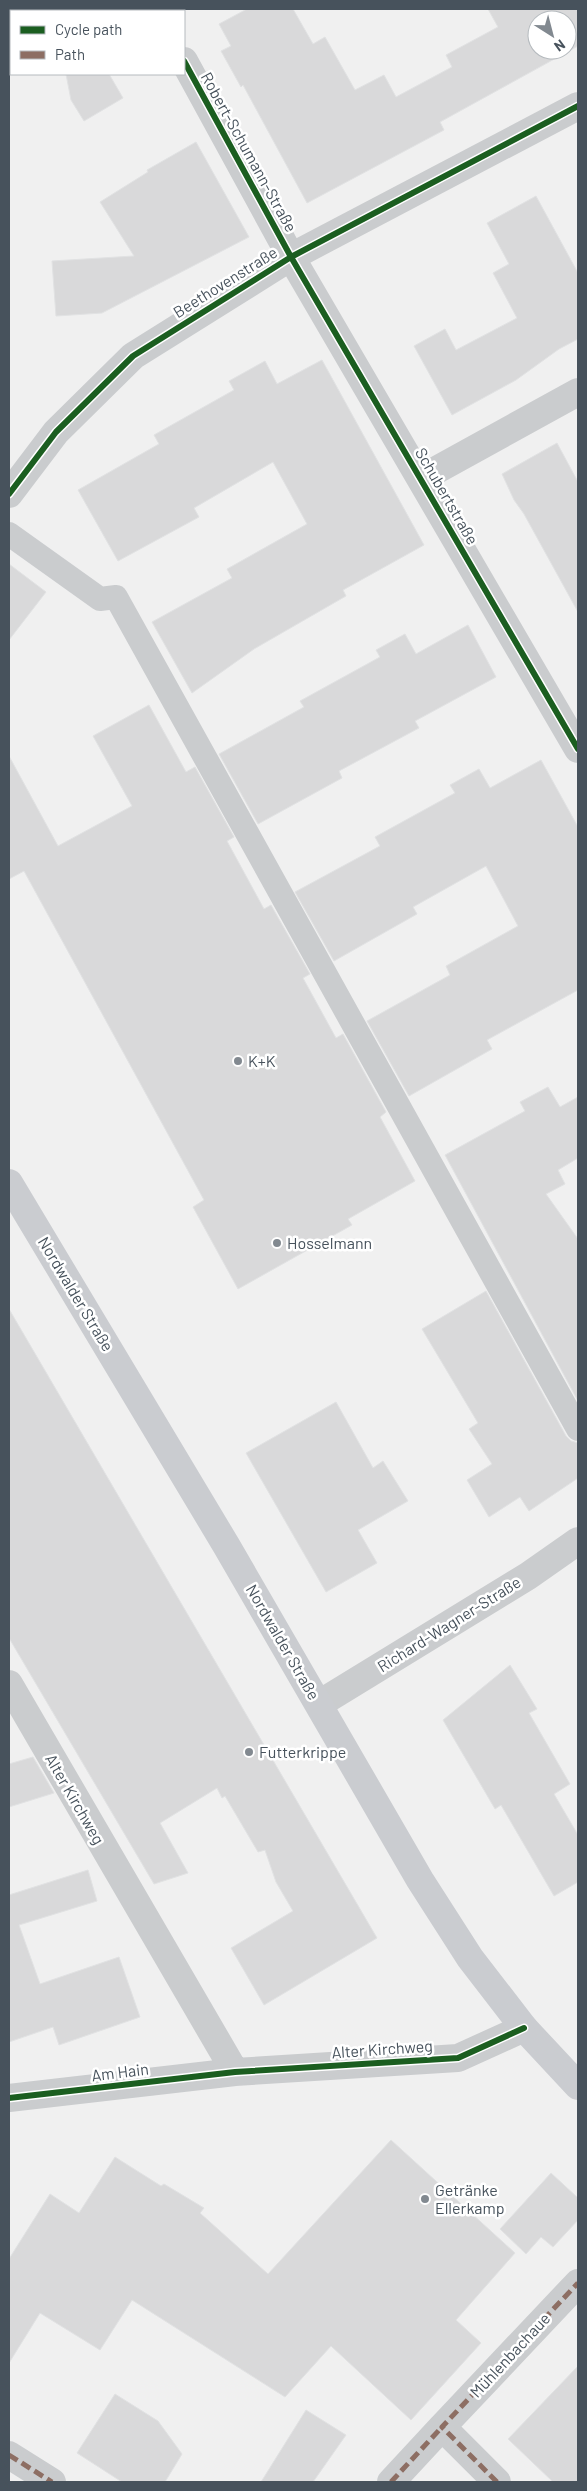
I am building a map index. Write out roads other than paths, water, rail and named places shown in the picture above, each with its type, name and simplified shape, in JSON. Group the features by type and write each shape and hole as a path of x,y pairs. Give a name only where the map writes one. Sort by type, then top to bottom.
{"main road":[{"name":"Nordwalder Straße","path":"9,1183 319,1704 425,1888 470,1958 524,2028 578,2086"}],"street":[{"name":"Robert-Schumann-Straße","path":"185,63 291,257"},
{"name":"Beethovenstraße","path":"9,494 56,432 132,356 291,257 578,106"},
{"name":"Schubertstraße","path":"291,257 422,478 578,749"},
{"name":"Schubertstraße","path":"422,478 578,392"},
{"name":"Richard-Wagner-Straße","path":"319,1704 528,1576 578,1541"},
{"name":"Alter Kirchweg","path":"9,1684 235,2072 458,2058 524,2028"},
{"name":"Am Hain","path":"9,2098 235,2072"},
{"name":"Mühlenbachaue","path":"391,2482 578,2283"},
{"path":"442,2427 497,2482"},
{"path":"9,2455 52,2482"}],"lane":[{"path":"9,534 100,599 116,597 578,1429"}],"place":[{"name":"K+K","path":"238,1061"},
{"name":"Hosselmann","path":"277,1243"},
{"name":"Futterkrippe","path":"249,1752"},
{"name":"Getränke Ellerkamp","path":"425,2199"}]}
